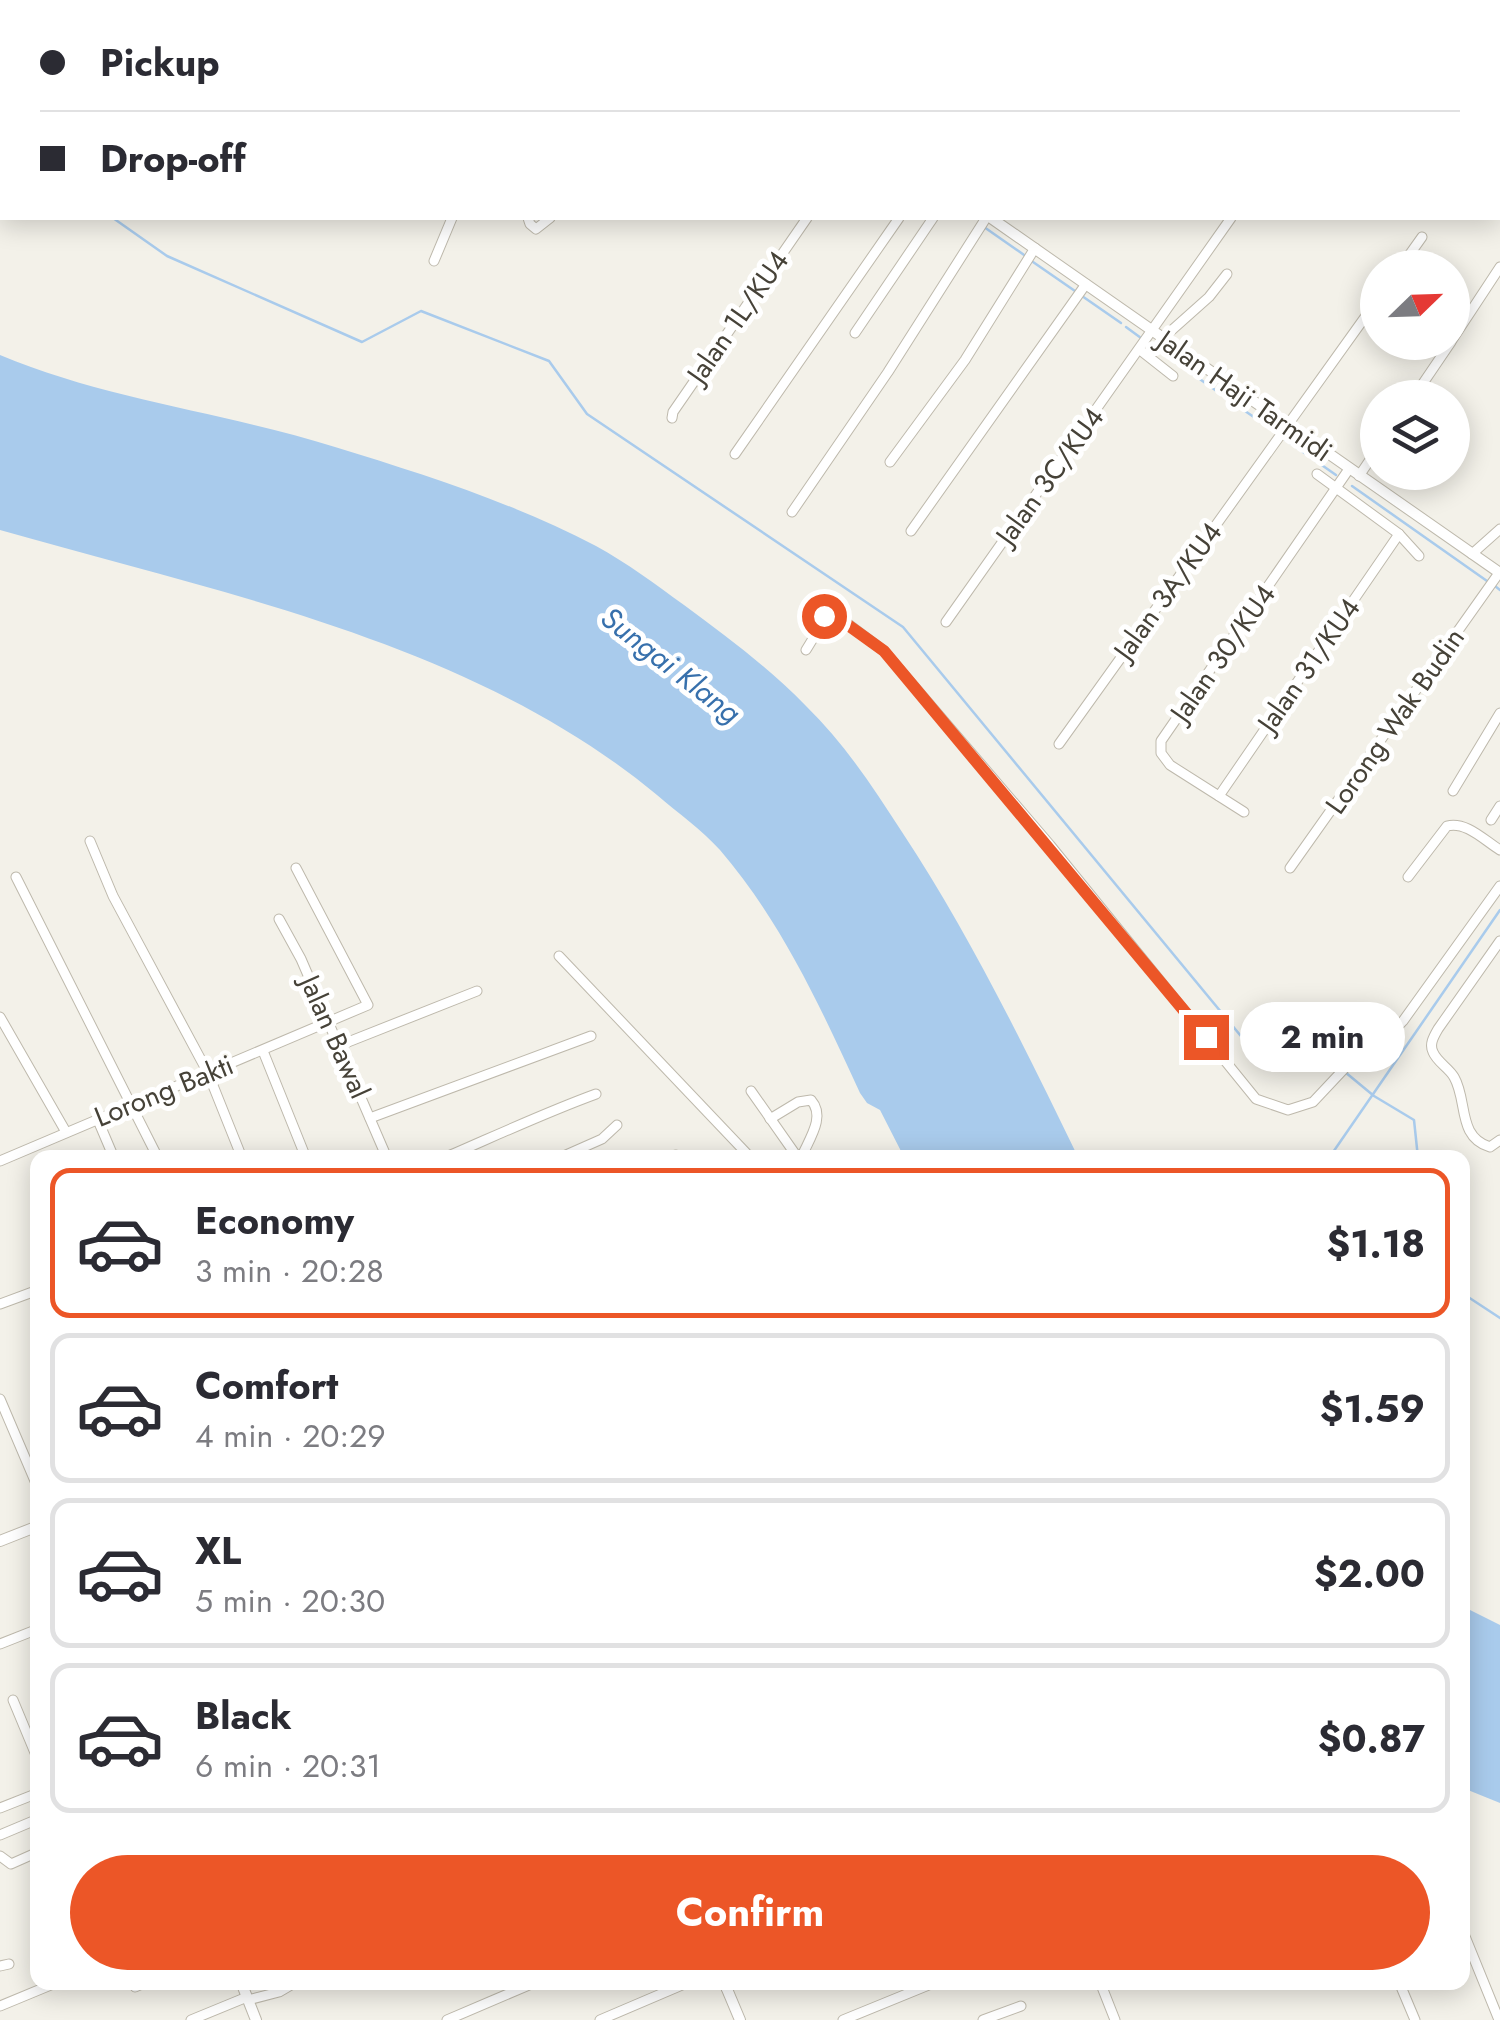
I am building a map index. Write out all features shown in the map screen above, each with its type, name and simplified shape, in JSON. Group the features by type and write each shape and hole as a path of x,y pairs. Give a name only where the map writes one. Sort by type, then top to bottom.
{"street":[{"path":"434,262 451,220"},
{"path":"529,220 536,229 547,220"},
{"name":"Jalan 1L/KU4","path":"672,418 806,220"},
{"path":"735,454 898,220"},
{"path":"856,333 932,220"},
{"path":"792,512 988,220"},
{"name":"Jalan Haji Tarmidi","path":"992,220 1163,338 1282,432 1354,472 1499,573"},
{"name":"Jalan 3C/KU4","path":"946,622 1231,220"},
{"path":"1413,250 1422,237"},
{"path":"890,462 964,360 1033,251"},
{"path":"1470,313 1500,267"},
{"path":"1163,338 1209,297 1227,274"},
{"path":"911,531 1086,284"},
{"name":"Jalan 3A/KU4","path":"1059,744 1360,324"},
{"path":"1140,350 1174,376"},
{"name":"Jalan 30/KU4","path":"1244,812 1165,760 1161,742 1337,489 1360,467"},
{"path":"1318,474 1399,534 1419,556"},
{"path":"1472,554 1500,529"},
{"name":"Jalan 31/KU4","path":"1219,796 1399,534"},
{"name":"Lorong Wak Budin","path":"1290,868 1499,573"},
{"path":"806,650 828,614 884,651 1062,860 1256,1099 1288,1110 1313,1102 1350,1060 1384,1041 1404,1021 1500,886"},
{"path":"1453,791 1500,713"},
{"path":"1491,820 1500,806"},
{"path":"1408,877 1453,823 1500,850"},
{"path":"90,842 114,896 208,1073 239,1150"},
{"name":"Lorong Bakti","path":"0,1161 368,1005 296,868"},
{"path":"16,877 154,1150"},
{"name":"Jalan Bawal","path":"279,919 301,959 384,1150"},
{"path":"1500,941 1438,1029 1431,1045 1457,1083 1468,1128 1479,1143 1490,1146 1500,1140"},
{"path":"559,956 743,1150"},
{"path":"338,1046 477,991"},
{"path":"0,1017 66,1132"},
{"path":"370,1118 591,1036"},
{"path":"264,1051 303,1150"},
{"path":"751,1091 794,1150"},
{"path":"463,1150 530,1118 596,1094"},
{"path":"770,1119 806,1100 816,1104 819,1115 804,1150"},
{"path":"97,1118 111,1150"},
{"path":"577,1150 602,1139 616,1125"},
{"path":"0,1304 30,1293"},
{"path":"0,1399 30,1469"},
{"path":"0,1541 30,1529"},
{"path":"0,1644 30,1633"},
{"path":"13,1700 30,1741"},
{"path":"0,1808 30,1796"},
{"path":"0,1835 30,1822"},
{"path":"0,1856 12,1864 30,1856"},
{"path":"1470,1949 1499,2020"},
{"path":"0,2006 39,1990"},
{"path":"244,1990 256,2020"},
{"path":"191,2020 247,1998 282,1990"},
{"path":"447,2020 517,1990"},
{"path":"600,2020 670,1990"},
{"path":"732,1990 740,2020"},
{"path":"844,2020 917,1990"},
{"path":"1103,1990 1115,2020"},
{"path":"1402,1990 1415,2020"},
{"path":"983,2020 1021,2006"}],"water":[{"name":"Sungai Klang","path":"0,355 124,395 293,435 401,468 533,516 596,546 641,574 747,653 833,735 927,871 1017,1033 1075,1150 900,1150 880,1110 867,1103 860,1093 781,936 720,850 657,795 585,743 509,698 428,661 344,630 0,530"},
{"path":"1470,1610 1500,1625 1500,1803 1470,1791"}],"waterway":[{"path":"116,220 167,256 362,342 421,311 549,361 587,414 903,627 1264,1064 1286,1066 1321,1053 1338,1067"},
{"path":"984,227 1027,257"},
{"path":"1033,262 1075,291"},
{"path":"1082,296 1121,323"},
{"path":"1126,327 1141,338"},
{"path":"1156,348 1218,392"},
{"path":"1229,400 1277,433"},
{"path":"1283,438 1336,475"},
{"path":"1352,486 1487,581"},
{"path":"1495,586 1500,590"},
{"path":"1335,1150 1500,910"},
{"path":"1345,1072 1374,1096 1414,1120 1417,1150"},
{"path":"1470,1298 1500,1318"}],"route":[{"path":"824,616 834,615 884,651 1050,845 1206,1037"}]}
